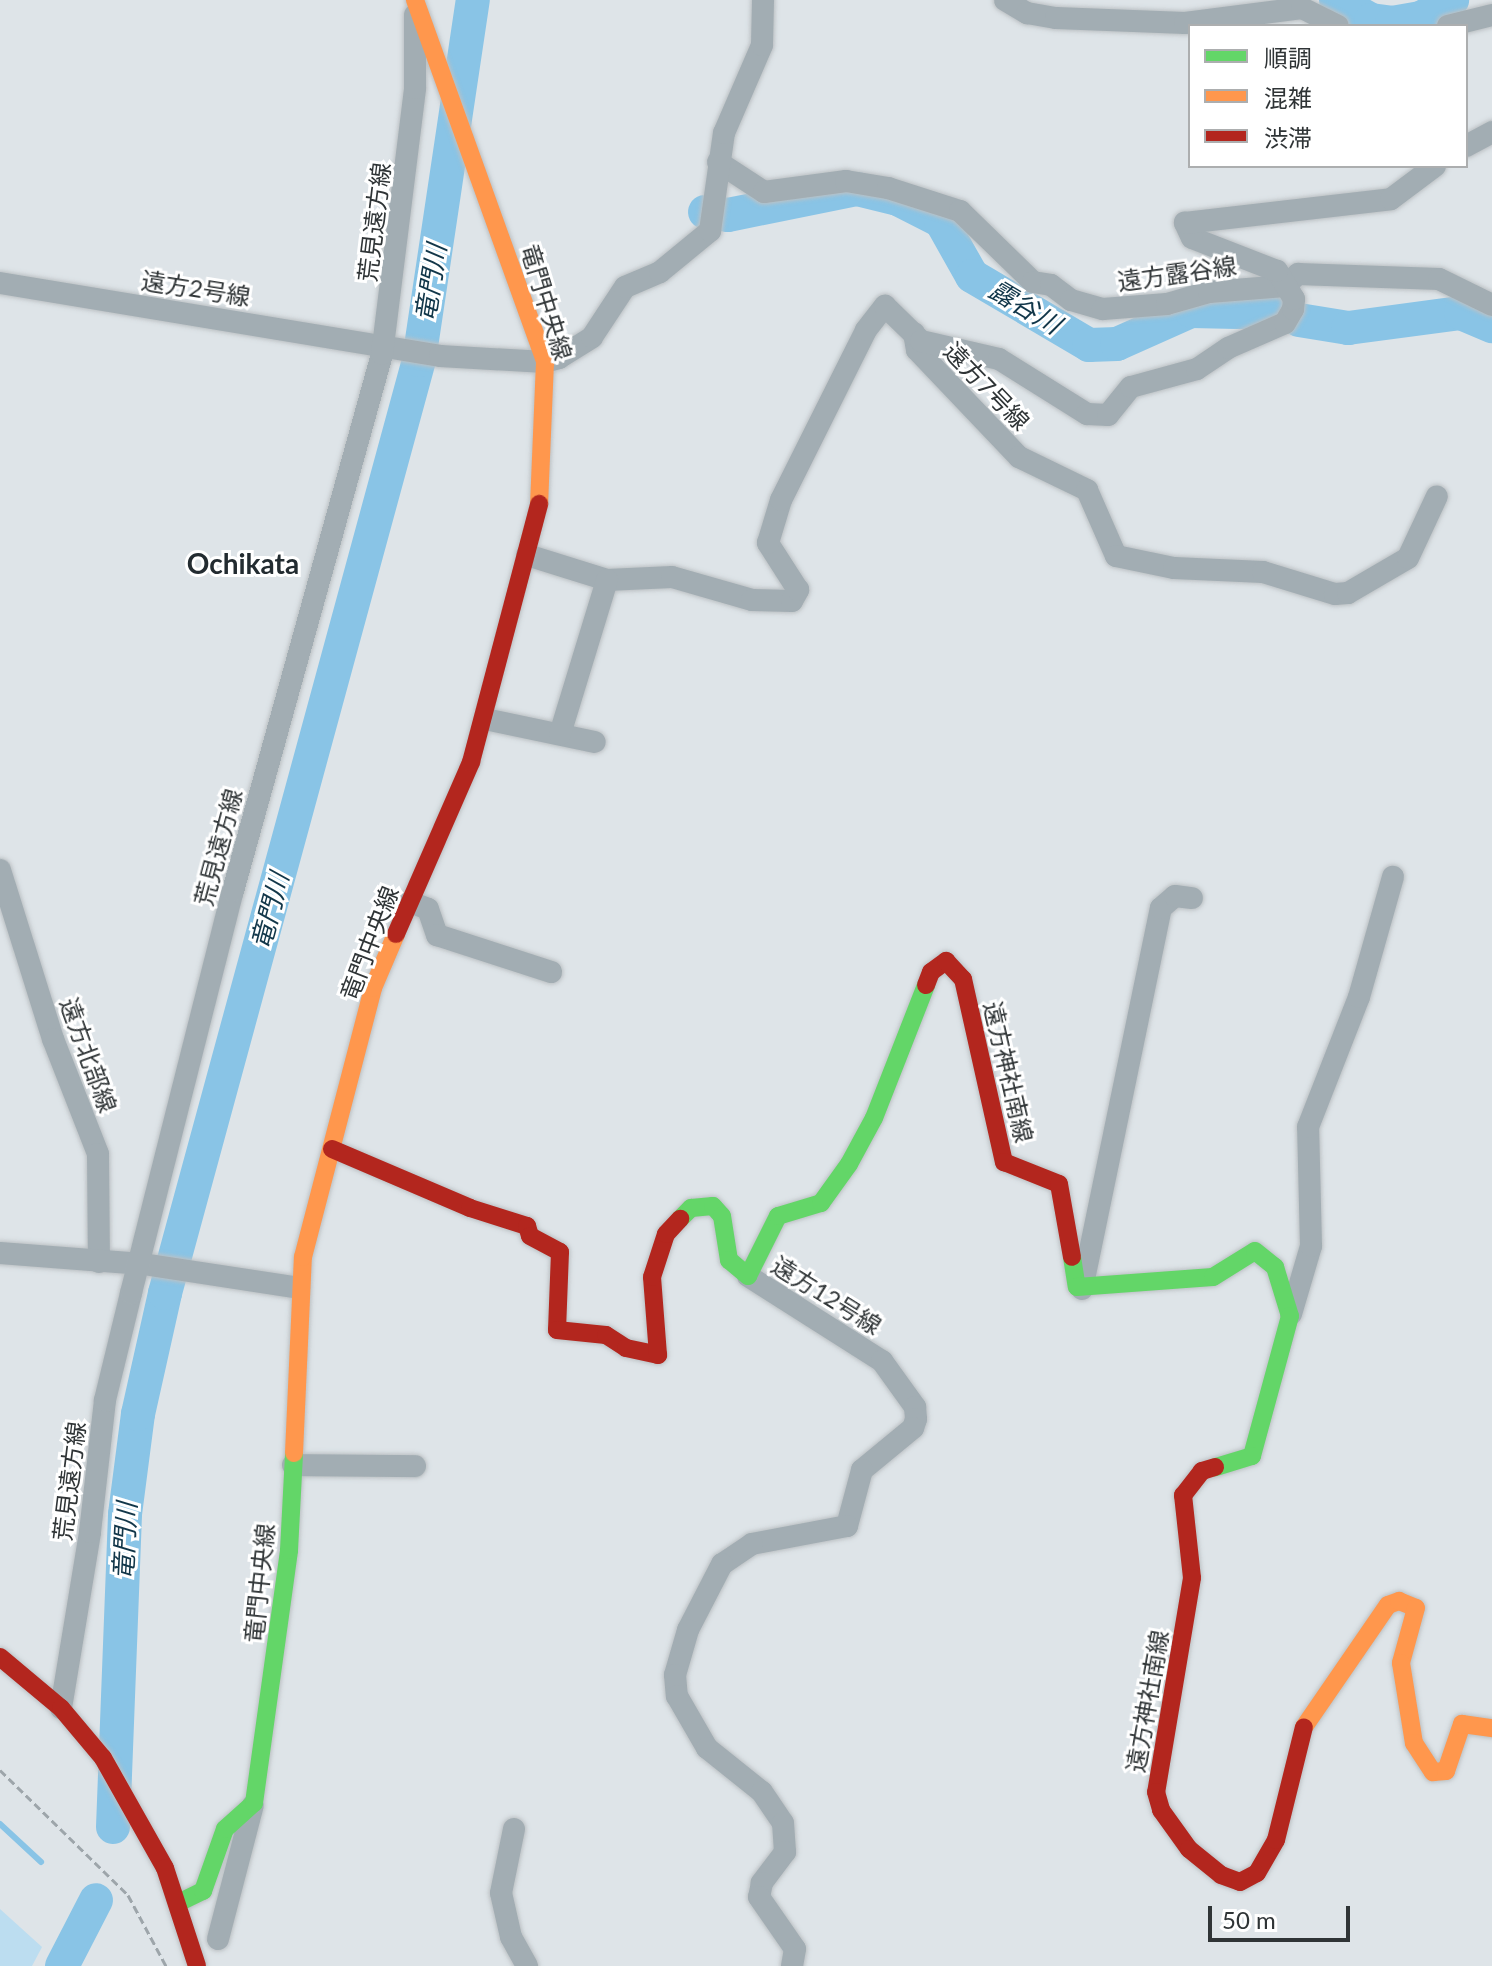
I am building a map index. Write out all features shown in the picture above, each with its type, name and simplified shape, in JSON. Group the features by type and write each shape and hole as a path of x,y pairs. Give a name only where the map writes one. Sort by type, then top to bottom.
{"street":[{"name":"竜門中央線","path":"254,1803 289,1550 299,1288 373,988 485,719 539,510 546,446 545,362 485,186 415,0"},
{"name":"荒見遠方線","path":"67,1716 105,1400 240,861 383,345 415,88 415,0"},
{"path":"545,362 592,337 617,294 660,272 712,223 724,133 762,45 763,0"},
{"path":"1005,0 1027,13 1056,18 1185,23 1302,8 1334,24"},
{"path":"1452,24 1481,10"},
{"path":"1468,145 1492,132"},
{"name":"遠方露谷線","path":"718,162 764,192 846,181 888,188 960,211 1033,282 1051,285 1071,300 1103,309 1285,286 1298,274 1439,279 1492,305"},
{"path":"914,333 921,341 999,359 1096,417 1108,415 1131,387 1197,369 1228,348 1285,323 1294,299 1277,271 1192,238 1185,223 1391,199 1432,168"},
{"name":"遠方2号線","path":"0,283 440,356 545,362"},
{"name":"遠方7号線","path":"527,555 607,580 672,577 752,600 778,603 798,597 798,590 768,543 781,500 877,313 885,306 892,308 914,333 917,350 1019,457 1087,490 1116,556 1174,568 1263,572 1335,594 1348,593 1408,558 1437,496"},
{"path":"560,734 607,580"},
{"path":"485,719 595,742"},
{"name":"遠方北部線","path":"0,870 53,1039 98,1154 99,1262"},
{"path":"1290,1316 1311,1246 1308,1127 1359,997 1393,877"},
{"path":"1192,898 1175,896 1161,908 1081,1290 1213,1277 1255,1251 1275,1267 1290,1316"},
{"path":"410,902 428,909 437,935 551,972"},
{"name":"遠方神社南線","path":"748,1276 778,1216 821,1203 849,1164 874,1118 931,972 946,961 963,979 1004,1162 1008,1167 1059,1184 1081,1290"},
{"path":"332,1149 470,1208 527,1226 530,1236 556,1247 557,1330 573,1335 606,1335 626,1348 658,1355 652,1277 657,1254 680,1215 702,1203 722,1216 729,1260 748,1276"},
{"path":"0,1253 140,1264 299,1288"},
{"name":"遠方12号線","path":"748,1276 840,1330 882,1361 915,1407 916,1419 913,1428 862,1470 847,1526 752,1544 722,1564 688,1630 675,1675 677,1696 707,1748 762,1792 783,1823 785,1852 762,1883 759,1897 795,1949 792,1966"},
{"name":"遠方神社南線","path":"1290,1316 1252,1456 1202,1471 1183,1495 1192,1578 1156,1792 1161,1810 1189,1849 1221,1875 1240,1882 1257,1873 1276,1840 1295,1749 1306,1723 1388,1605 1399,1601 1416,1608 1401,1663 1414,1743 1433,1772 1446,1771 1462,1724 1492,1728"},
{"path":"293,1465 415,1466"},
{"path":"0,1657 67,1716 103,1758 165,1868 197,1966"},
{"path":"178,1903 203,1891 225,1829 254,1803"},
{"path":"218,1939 254,1803"},
{"path":"514,1829 501,1893 511,1937 527,1966"}],"path":[{"path":"0,1770 128,1895 166,1966"}],"shaded area":[{"path":"0,1909 42,1947 32,1966 0,1966"}],"waterway":[{"name":"竜門川","path":"113,1827 125,1514 138,1414 165,1293 419,360 473,0"},
{"path":"1336,0 1371,20 1392,23 1421,18 1452,0"},
{"name":"露谷川","path":"705,212 728,215 857,189 898,199 941,221 972,276 1089,345 1117,344 1191,311 1281,313"},
{"name":"露谷川","path":"1299,320 1348,328 1461,313 1492,326"},
{"path":"0,1824 41,1862"},
{"name":"竜門川","path":"62,1966 96,1900"}],"traffic: fast":[{"path":"680,1219 691,1208 713,1206 722,1216 729,1260 748,1276 778,1216 821,1203 849,1164 874,1118 926,985"},
{"path":"1072,1257 1077,1287 1213,1277 1255,1251 1275,1267 1290,1316 1252,1456 1215,1467"},
{"path":"178,1903 203,1891 225,1829 254,1803 289,1550 294,1453"}],"traffic: slow":[{"path":"415,0 545,362 539,504"},
{"path":"294,1453 303,1257 373,988 396,934"},
{"path":"1304,1727 1388,1605 1399,1601 1416,1608 1401,1663 1414,1743 1433,1772 1446,1771 1462,1724 1492,1728"}],"traffic: jam":[{"path":"396,934 471,762 539,504"},
{"path":"926,985 931,972 946,961 963,979 1004,1162 1059,1184 1072,1257"},
{"path":"332,1149 470,1208 527,1226 530,1236 560,1252 557,1330 606,1335 626,1348 658,1355 652,1277 666,1234 680,1219"},
{"path":"1215,1467 1202,1471 1183,1495 1192,1578 1156,1792 1161,1810 1189,1849 1221,1875 1240,1882 1257,1873 1276,1840 1304,1727"},
{"path":"0,1657 61,1708 103,1758 165,1868 197,1966"}],"district":[{"name":"Ochikata","path":"243,563"}]}
